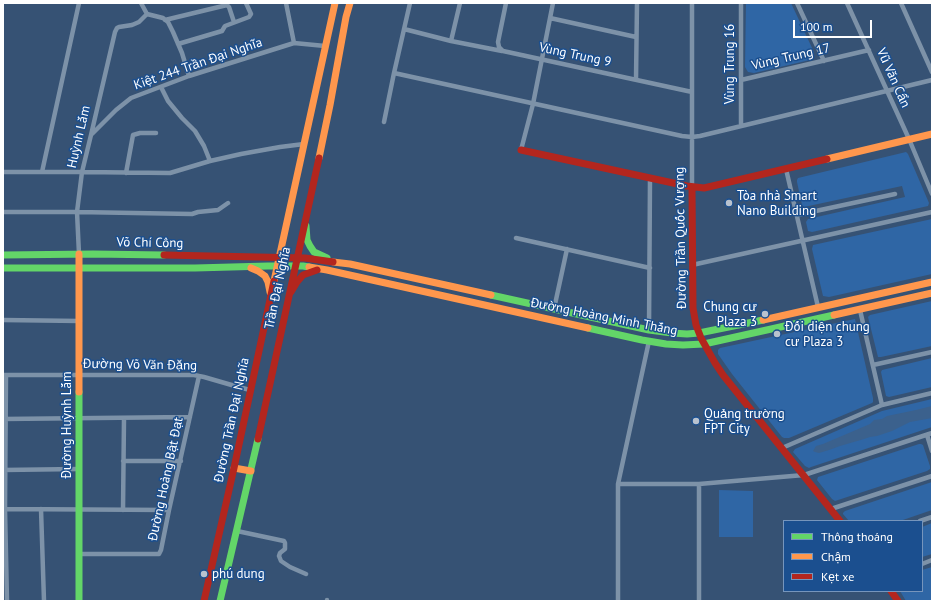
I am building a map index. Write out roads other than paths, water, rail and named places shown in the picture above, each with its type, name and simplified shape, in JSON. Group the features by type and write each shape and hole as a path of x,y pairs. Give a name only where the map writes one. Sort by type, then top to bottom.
{"main road":[{"name":"Trần Đại Nghĩa","path":"282,243 335,3"},
{"name":"Trần Đại Nghĩa","path":"220,601 251,471 330,105 346,17 350,3"},
{"path":"333,14 346,17"},
{"path":"521,150 692,187 708,187 932,134"},
{"name":"Đường Trần Quốc Vượng","path":"692,187 692,266 694,313 698,333 723,375 839,520"},
{"path":"306,214 306,236 312,249 324,257 350,264"},
{"name":"Đường Trần Đại Nghĩa","path":"204,601 282,243"},
{"name":"Võ Chí Công","path":"3,255 79,252 297,257"},
{"name":"Đường Huỳnh Lắm","path":"79,252 79,601"},
{"name":"Đường Hoàng Minh Thắng","path":"297,257 350,264 649,330 679,334 698,333 932,282"},
{"name":"Võ Chí Công","path":"3,268 195,268 295,266"},
{"name":"Đường Hoàng Minh Thắng","path":"295,266 327,270 649,341 683,345 704,344 932,294"},
{"path":"245,267 254,269 265,276 270,286 270,297"},
{"path":"288,297 303,275 310,272 327,270"},
{"path":"818,307 820,318"},
{"path":"551,320 554,309"},
{"path":"234,468 251,471"},
{"path":"892,592 898,601"}],"street":[{"path":"42,172 79,3"},
{"path":"141,3 147,14 163,18 168,22 182,53 189,76"},
{"path":"178,44 222,31 225,26 251,16 251,12 246,3"},
{"path":"286,3 294,43"},
{"path":"384,122 410,3"},
{"path":"451,41 460,3"},
{"path":"503,51 499,47 498,42 506,3"},
{"path":"521,150 533,104 553,3"},
{"path":"636,80 637,3"},
{"name":"Đường Trần Quốc Vượng","path":"692,3 692,187"},
{"name":"Vùng Trung 16","path":"741,3 741,126"},
{"path":"796,3 824,61"},
{"name":"Vũ Văn Cẩn","path":"847,3 909,139 932,194"},
{"path":"901,3 932,72"},
{"path":"165,20 227,5 234,22"},
{"name":"Huỳnh Lắm","path":"79,252 77,212 82,172 115,32 118,28 139,22 147,14"},
{"path":"550,18 636,37"},
{"name":"Vùng Trung 9","path":"404,29 451,41 692,92"},
{"name":"Kiệt 244 Trần Đại Nghĩa","path":"91,135 116,110 131,98 189,76 294,43 325,46"},
{"name":"Vùng Trung 17","path":"741,80 869,50"},
{"path":"394,73 692,137 932,80"},
{"path":"161,87 168,101 195,131 204,146 210,161"},
{"path":"126,173 133,135 140,133 156,133"},
{"path":"3,172 170,173 210,161 258,150 304,144"},
{"path":"786,169 818,307"},
{"path":"649,330 650,178"},
{"path":"797,215 895,194"},
{"path":"3,212 192,214 218,210 228,203"},
{"path":"692,266 932,212"},
{"path":"516,238 650,268"},
{"path":"554,309 567,249"},
{"path":"860,310 882,405"},
{"path":"3,320 80,321"},
{"path":"618,601 618,484 649,341"},
{"path":"873,365 932,352"},
{"path":"4,375 4,509 7,601"},
{"name":"Đường Võ Văn Đặng","path":"4,375 194,375 250,390"},
{"name":"Đường Hoàng Bật Đạt","path":"79,554 159,554 162,550 169,510 199,376"},
{"path":"782,448 882,405 932,393"},
{"path":"4,419 190,417"},
{"path":"123,510 124,418"},
{"path":"618,484 699,484 804,475 929,434 932,451"},
{"path":"124,461 180,461"},
{"path":"4,470 79,470"},
{"path":"831,509 932,476"},
{"path":"699,484 699,601"},
{"path":"4,509 169,510"},
{"path":"41,509 44,601"},
{"path":"237,531 284,541 285,549 279,556 281,561 306,574"}],"place":[{"name":"Tòa nhà Smart Nano Building","path":"729,203"},
{"name":"Chung cư Plaza 3","path":"765,314"},
{"name":"Đối diện chung cư Plaza 3","path":"777,334"},
{"name":"Quảng trường FPT City","path":"696,421"},
{"name":"phú dung","path":"204,574"}]}
